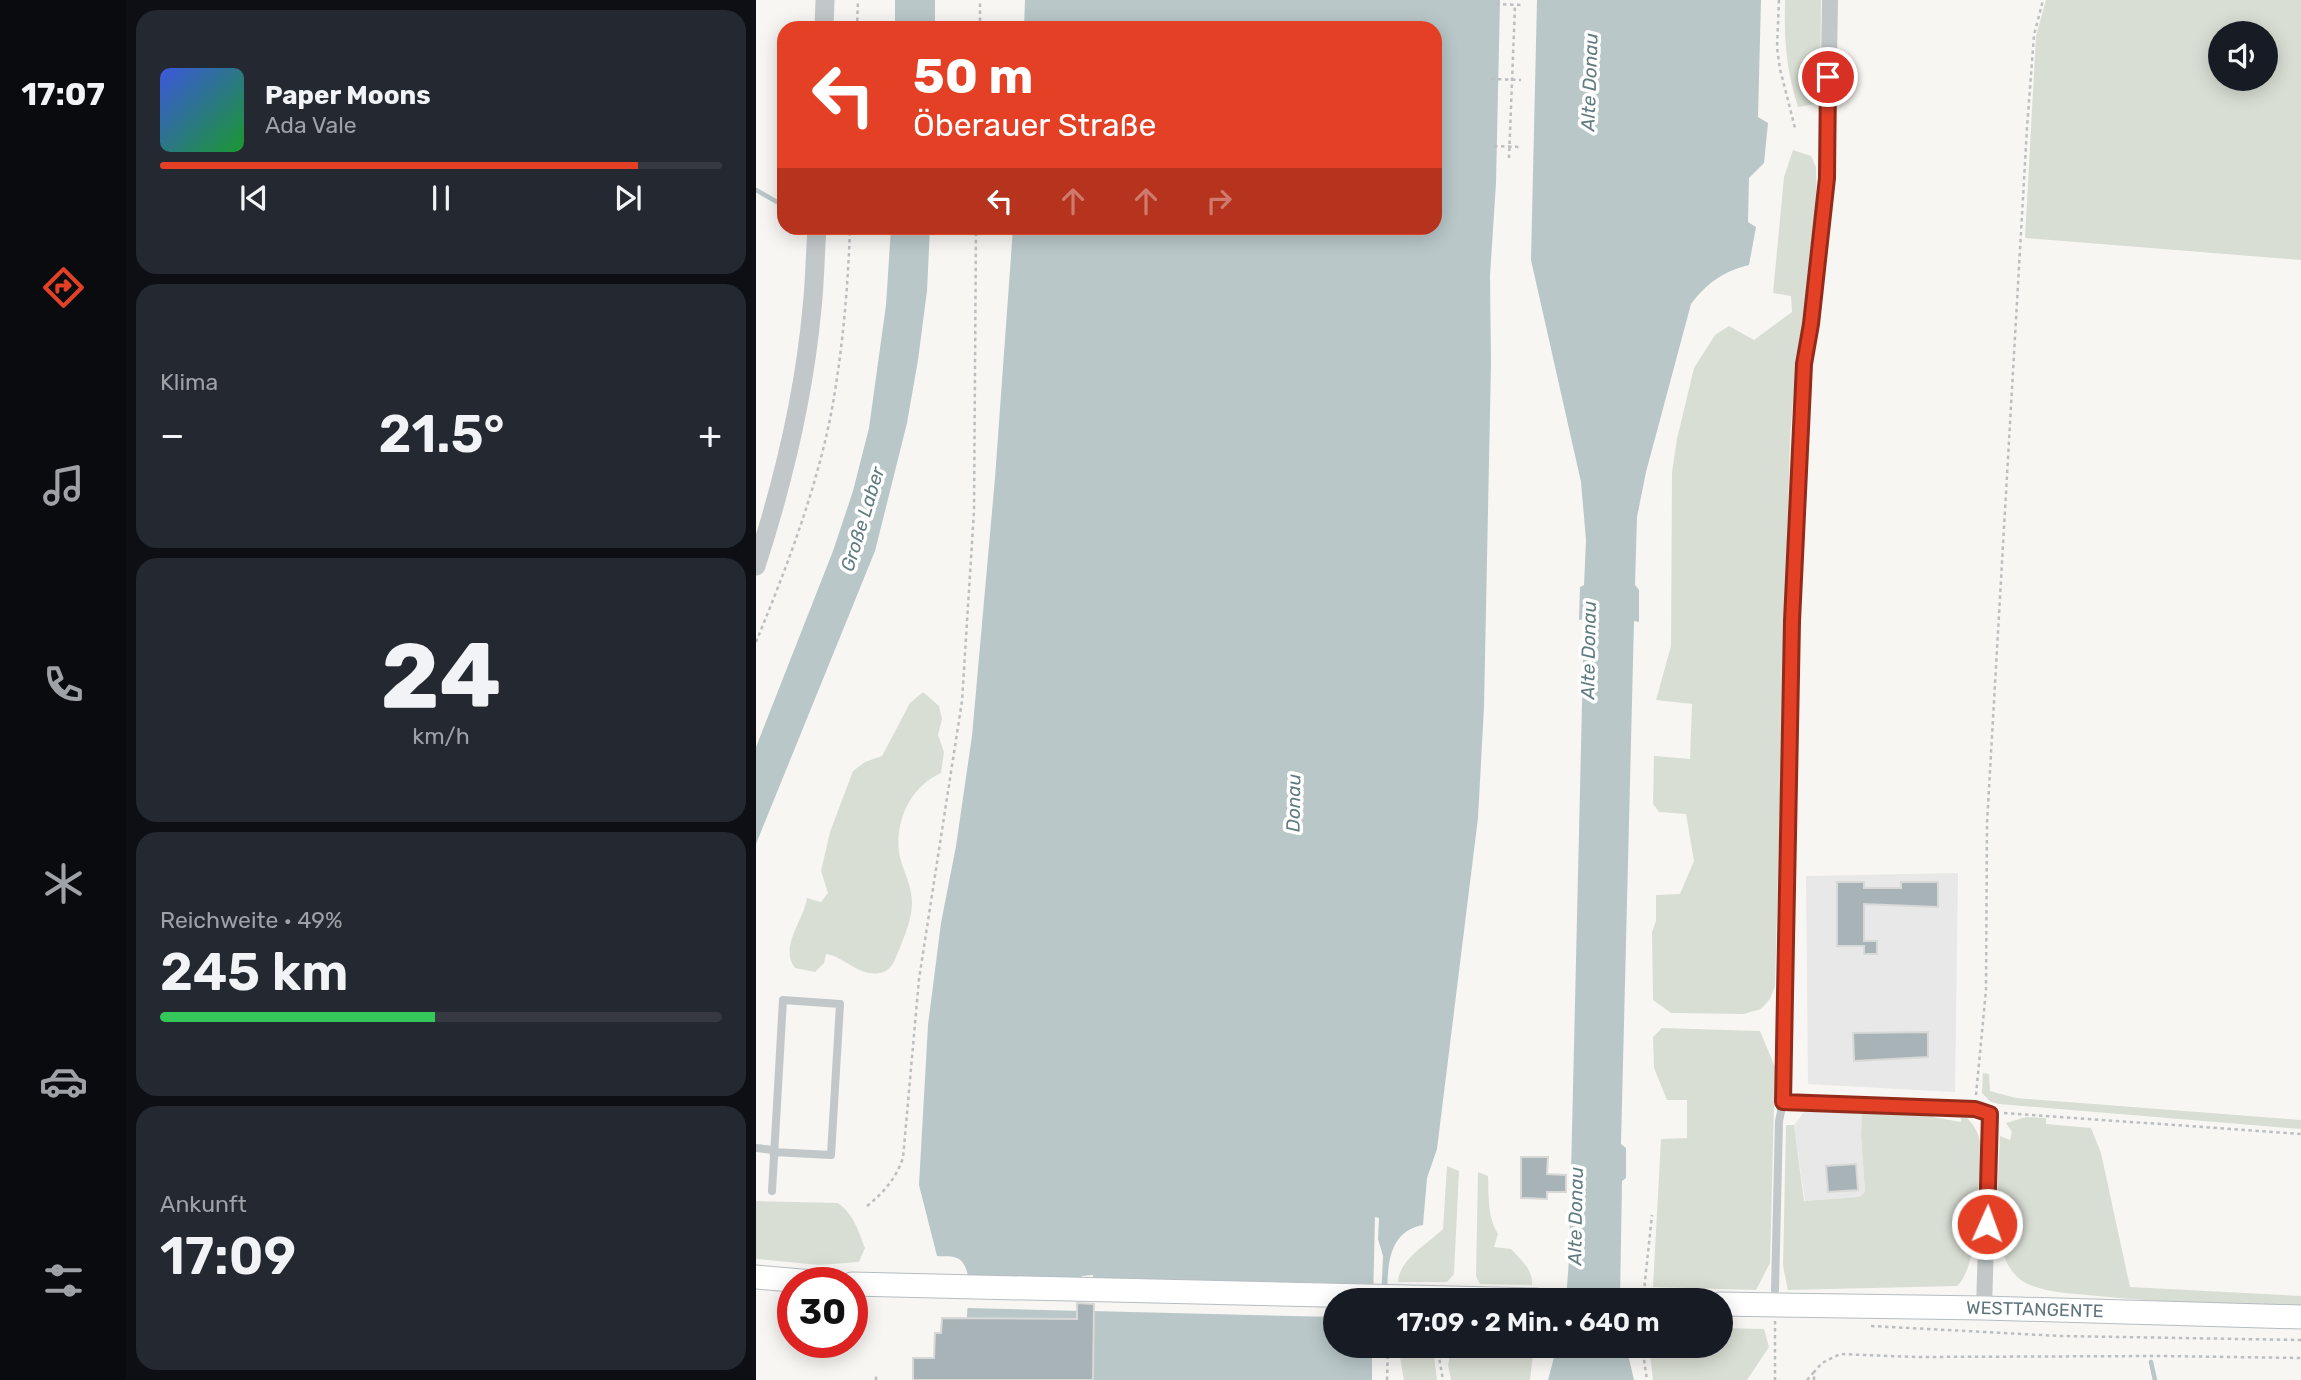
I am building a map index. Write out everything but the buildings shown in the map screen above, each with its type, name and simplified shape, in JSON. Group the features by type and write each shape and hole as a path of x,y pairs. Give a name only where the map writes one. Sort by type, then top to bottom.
{"main road":[{"path":"756,1277 777,1279"},
{"path":"868,1284 1323,1296"},
{"name":"WESTTANGENTE","path":"1733,1304 2301,1317"}],"street":[{"path":"824,21 825,0"},
{"path":"1830,0 1827,178 1804,364 1792,607 1783,1102 1982,1111 1984,1308"},
{"path":"756,566 781,481 805,365 817,235"}],"lane":[{"path":"756,1149 774,1151 831,1155 839,1004 783,1000 774,1151 772,1191"},
{"path":"1773,1304 1779,1121 1783,1102"}],"path":[{"path":"857,21 858,0"},
{"path":"980,0 980,21"},
{"path":"1779,0 1777,48 1795,128"},
{"path":"2043,0 2034,35 2027,128 1987,823 1982,1111 2301,1134"},
{"path":"1496,4 1523,5"},
{"path":"1509,158 1515,5"},
{"path":"1491,79 1521,80"},
{"path":"1493,146 1519,146"},
{"path":"756,642 791,551 830,415 843,327 850,235"},
{"path":"867,1206 886,1190 897,1175 903,1158 919,979 962,701 974,511 976,235"},
{"path":"1644,1288 1652,1214"},
{"path":"1773,1304 1775,1380"},
{"path":"1867,1326 2060,1336 2301,1340"},
{"path":"1807,1380 1822,1363 1840,1354 1915,1357 2301,1358"},
{"path":"1387,1380 1388,1358"},
{"path":"1439,1358 1443,1380"},
{"path":"1644,1358 1647,1380"},
{"path":"1814,1372 1815,1380"}],"shaded area":[{"path":"1785,0 1821,0 1820,92 1815,104 1798,107 1787,54"},
{"path":"2046,0 2301,0 2301,260 2025,238 2036,36"},
{"path":"1793,150 1811,156 1816,167 1817,209 1790,438 1775,986 1770,999 1761,1009 1744,1014 1671,1013 1653,1000 1652,932 1656,921 1656,895 1680,894 1694,861 1686,814 1659,812 1653,804 1654,756 1690,759 1692,704 1656,700 1671,646 1672,472 1694,368 1715,335 1729,326 1754,340 1792,312 1791,296 1773,293 1784,177"},
{"path":"923,692 939,706 942,719 938,735 944,752 941,773 921,786 913,795 900,828 899,852 910,888 912,908 907,930 894,961 884,972 872,973 859,970 826,954 824,963 815,972 795,968 791,960 791,943 807,898 821,902 828,893 821,871 830,832 853,771 865,762 882,756 910,703"},
{"path":"1958,873 1955,1092 1808,1084 1806,876"},
{"path":"1662,1028 1760,1031 1775,1067 1770,1263 1756,1290 1653,1287 1661,1139 1687,1138 1687,1100 1667,1100 1654,1068 1653,1037"},
{"path":"1983,1073 1989,1074 1990,1091 2016,1098 2301,1120 2301,1129 1999,1104 1991,1102 1982,1093"},
{"path":"1862,1111 1865,1192 1859,1197 1805,1201 1794,1125 1804,1112"},
{"path":"1862,1111 1931,1112 1933,1117 1961,1122 1961,1117 1967,1118 1975,1128 1982,1162 1973,1211 1968,1208 1962,1223 1969,1224 1971,1230 1969,1265 1957,1286 1788,1290 1783,1266 1786,1125 1794,1125 1804,1201 1859,1197 1865,1192"},
{"path":"2026,1117 2046,1118 2046,1124 2091,1128 2101,1153 2130,1287 2301,1296 2301,1306 2123,1298 2055,1291 2038,1288 2023,1281 2011,1270 2002,1251 1998,1219 1998,1183 2000,1136 2010,1140 2012,1132 2006,1123"},
{"path":"1447,1166 1459,1171 1454,1274 1447,1282 1398,1282 1408,1260 1443,1229"},
{"path":"1478,1172 1488,1176 1490,1213 1498,1234 1494,1247 1511,1249 1528,1269 1532,1285 1480,1284 1476,1276"},
{"path":"756,1201 838,1203 852,1218 865,1248 859,1262 819,1265 756,1259"},
{"path":"1733,1328 1764,1329 1769,1347 1747,1380 1653,1380 1650,1358 1733,1358"},
{"path":"1400,1358 1434,1358 1437,1380 1404,1380"},
{"path":"1449,1358 1533,1358 1530,1380 1451,1380"}],"water":[{"path":"895,0 935,0 935,21 895,21"},
{"name":"Donau","path":"1025,0 1500,0 1496,183 1490,276 1491,363 1484,707 1478,818 1437,1149 1427,1178 1423,1225 1411,1229 1395,1244 1389,1266 1388,1288 1382,1288 1383,1256 1378,1239 1379,1218 1375,1217 1373,1288 1323,1288 1323,1358 1372,1358 1372,1380 1092,1380 1093,1275 1082,1276 1078,1280 1077,1319 967,1318 967,1270 959,1259 937,1256 919,1185 928,1025 941,923 956,846 972,736 995,478 1012,235 1442,235 1442,21 1024,21"},
{"name":"Alte Donau","path":"1537,0 1761,0 1758,117 1768,123 1764,163 1749,178 1748,222 1756,227 1749,265 1717,279 1691,304 1646,472 1637,517 1635,585 1639,590 1639,622 1634,621 1621,1144 1626,1148 1626,1178 1622,1181 1620,1288 1567,1288 1584,619 1579,620 1586,540 1581,482 1531,260"},
{"name":"Große Laber","path":"891,235 930,235 927,291 918,360 907,423 875,551 756,844 756,747 833,551 853,491 869,428 886,305"},
{"path":"1554,1358 1629,1358 1634,1380 1548,1380"}],"pier":[{"path":"968,1275 1377,1284 1377,1288 1323,1288 1323,1317 1091,1311 1089,1278 1081,1281 1081,1311 967,1308"}],"waterway":[{"path":"756,190 777,202"},
{"path":"2151,1362 2155,1380"}],"route":[{"path":"1828,77 1827,178 1820,258 1804,364 1792,621 1783,1102 1975,1109 1990,1114 1987,1224"}]}
